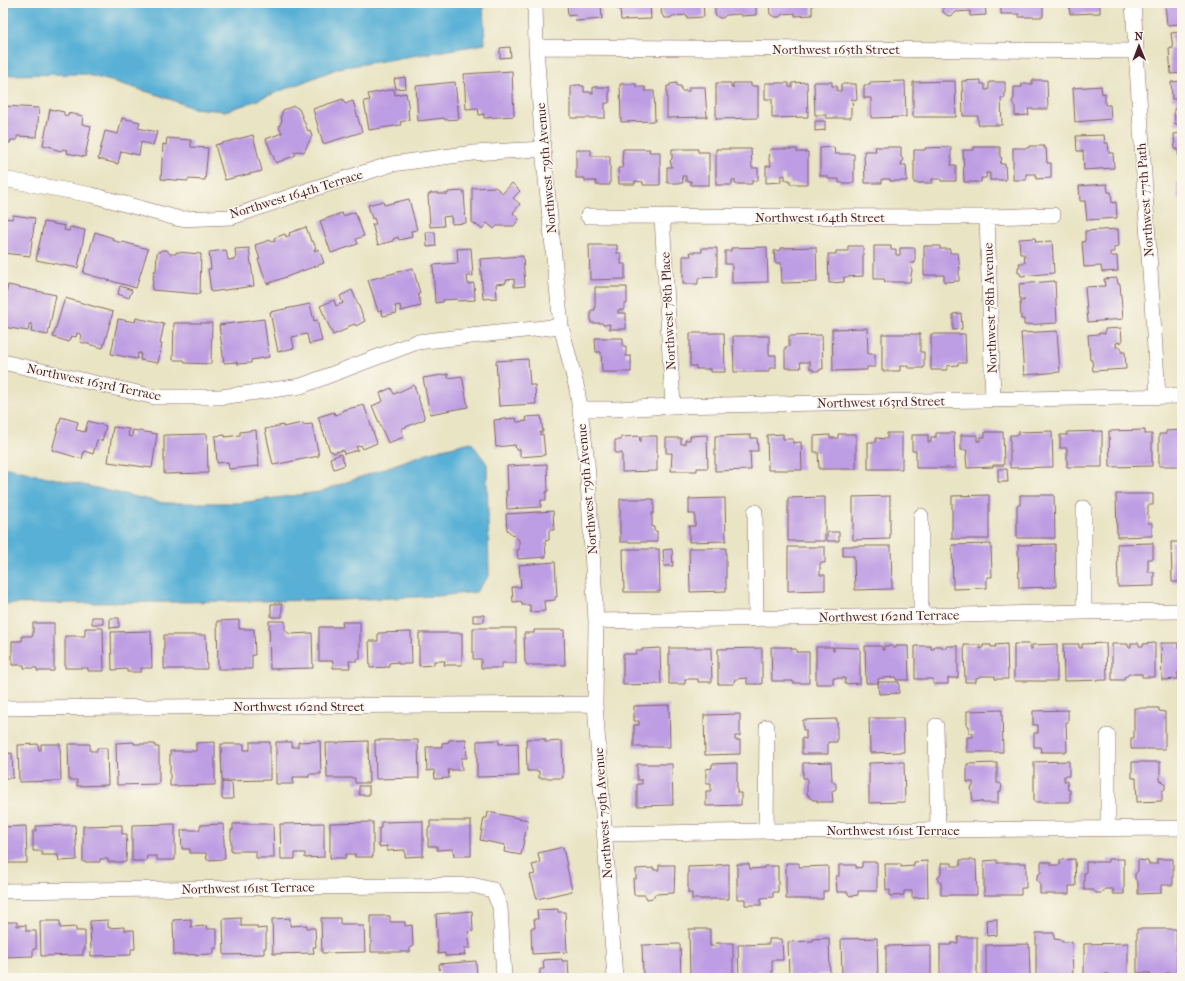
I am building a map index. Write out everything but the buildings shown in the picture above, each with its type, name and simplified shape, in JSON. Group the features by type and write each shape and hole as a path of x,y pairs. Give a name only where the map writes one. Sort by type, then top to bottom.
{"street":[{"name":"Northwest 79th Avenue","path":"535,3 536,47 543,149 561,326 577,389 587,461 596,621 595,704 615,978"},
{"name":"Northwest 77th Path","path":"1134,3 1158,396"},
{"name":"Northwest 165th Street","path":"536,47 1136,51"},
{"name":"Northwest 164th Terrace","path":"3,179 92,195 180,219 232,217 309,190 392,164 473,154 543,149"},
{"name":"Northwest 164th Street","path":"588,216 987,217 1053,215"},
{"name":"Northwest 78th Place","path":"662,216 673,406"},
{"name":"Northwest 78th Avenue","path":"987,217 993,400"},
{"name":"Northwest 163rd Terrace","path":"3,362 155,397 221,397 302,386 417,342 561,326"},
{"name":"Northwest 163rd Street","path":"580,409 1182,396"},
{"path":"1084,508 1084,612"},
{"path":"755,512 756,618"},
{"path":"921,516 921,616"},
{"name":"Northwest 162nd Terrace","path":"596,621 1182,611"},
{"name":"Northwest 162nd Street","path":"3,708 595,704"},
{"path":"936,726 938,830"},
{"path":"766,831 767,727"},
{"path":"1108,736 1108,828"},
{"name":"Northwest 161st Terrace","path":"604,834 766,831 1182,828"},
{"name":"Northwest 161st Terrace","path":"3,891 472,885 493,890 500,907 504,978"}],"water":[{"path":"3,3 483,3 485,44 339,68 247,104 225,111 193,108 161,96 84,74 3,75"},
{"path":"471,442 487,464 489,576 476,592 438,596 342,600 3,604 3,467 163,503 239,503 319,492 430,452"}]}
